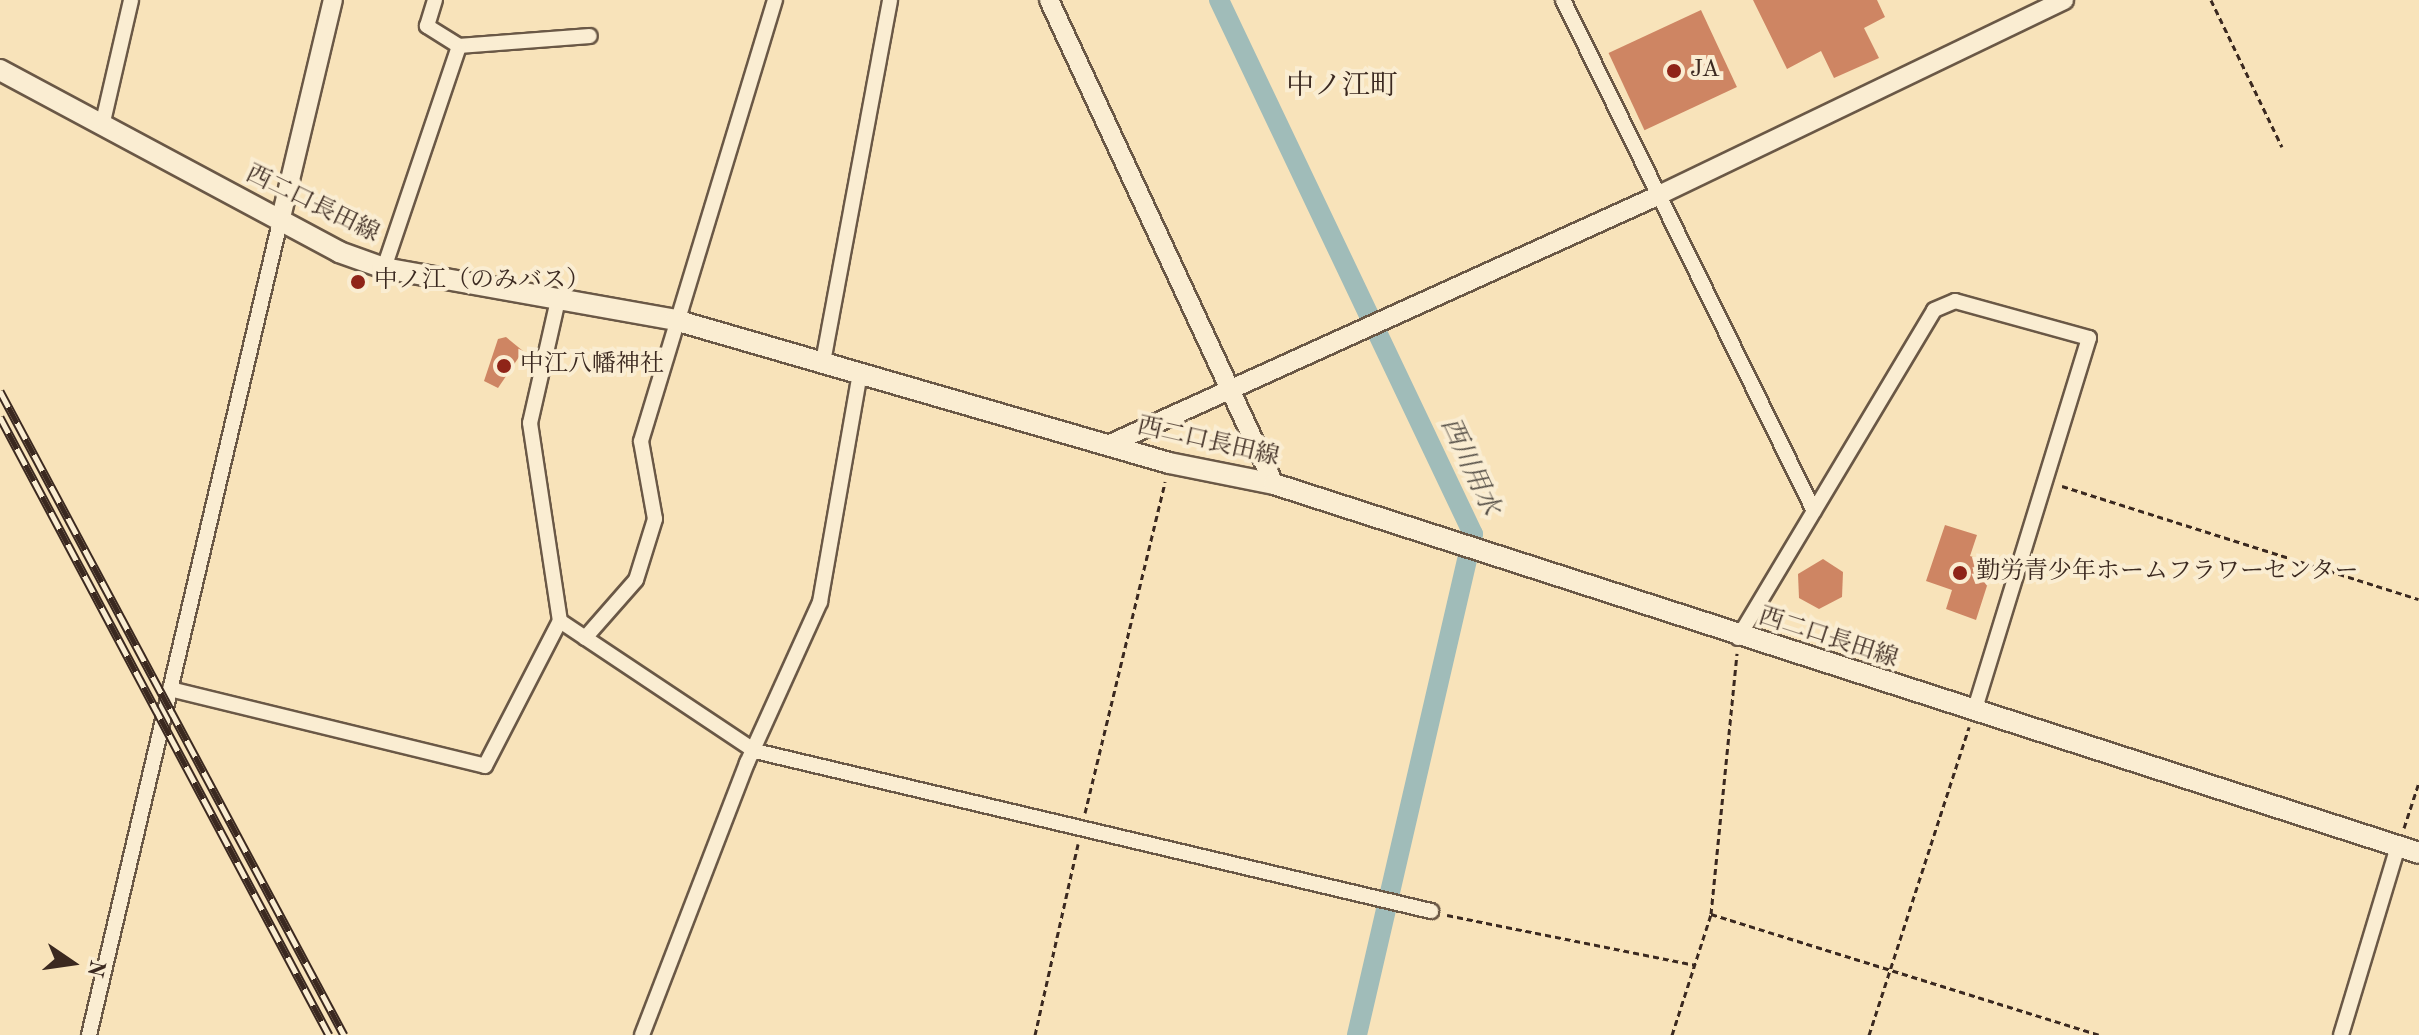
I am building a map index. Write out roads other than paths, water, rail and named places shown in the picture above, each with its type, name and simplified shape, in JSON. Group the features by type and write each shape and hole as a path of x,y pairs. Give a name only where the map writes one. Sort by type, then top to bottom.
{"main road":[{"name":"西二口長田線","path":"0,70 280,222 384,268 675,320 823,362 859,378 1169,463 1274,484 1527,565 1738,638 2419,853"}],"street":[{"path":"102,126 131,0"},
{"path":"89,1035 333,0"},
{"path":"435,0 427,26 459,46 590,36"},
{"path":"585,638 636,580 655,519 641,441 675,320 775,0"},
{"path":"823,362 890,0"},
{"path":"1049,0 1274,484"},
{"path":"1563,0 1655,197 1814,511"},
{"path":"1108,445 1402,305 1655,197 2064,0"},
{"path":"384,268 459,46"},
{"path":"170,689 485,766 560,621 530,423 558,300"},
{"path":"1738,638 1934,310 1955,301 2089,338 1974,712"},
{"path":"642,1035 755,751 820,602 859,378"},
{"path":"560,621 755,751 1082,825 1431,911"},
{"path":"2341,1035 2398,846"}],"waterway":[{"name":"西川用水","path":"1219,0 1473,534 1357,1035"}],"railway":[{"path":"0,391 344,1035"},
{"path":"0,417 329,1035"}],"place":[{"name":"JA","path":"1674,71"},
{"name":"中ノ江（のみバス）","path":"358,282"},
{"name":"中江八幡神社","path":"504,366"},
{"name":"勤労青少年ホームフラワーセンター","path":"1960,573"}],"district":[{"name":"中ノ江町","path":"1342,87"}]}
